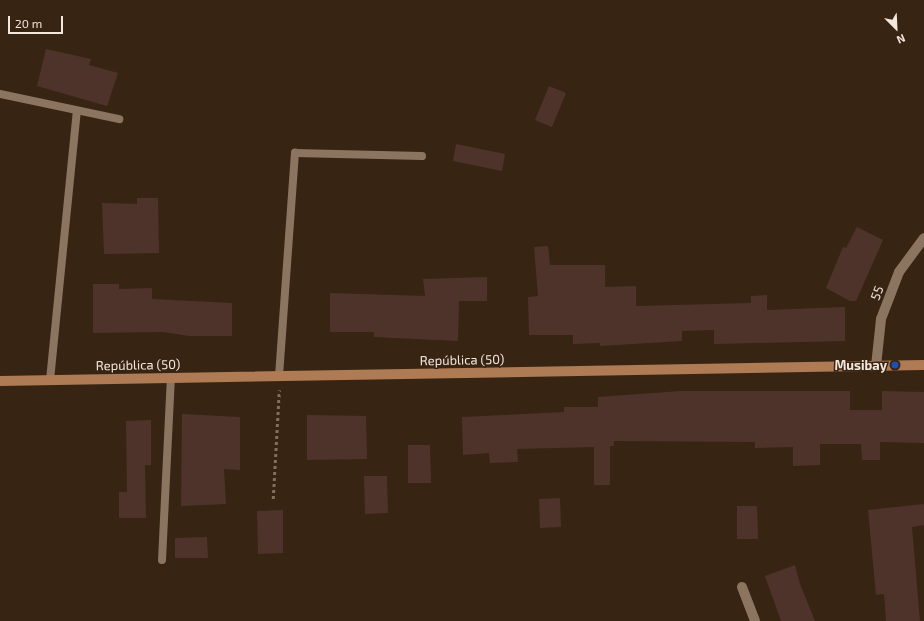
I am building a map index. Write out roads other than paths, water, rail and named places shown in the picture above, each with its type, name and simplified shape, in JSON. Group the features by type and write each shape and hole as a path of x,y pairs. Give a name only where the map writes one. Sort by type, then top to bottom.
{"main road":[{"name":"República (50)","path":"0,381 924,365"}],"street":[{"name":"55","path":"876,366 884,312 899,272 924,238"},
{"path":"742,587 755,621"}],"lane":[{"path":"0,94 120,119"},
{"path":"50,380 78,111"},
{"path":"279,376 295,153 422,156"},
{"path":"162,560 171,378"}],"place":[{"name":"Musibay","path":"895,365"}]}
